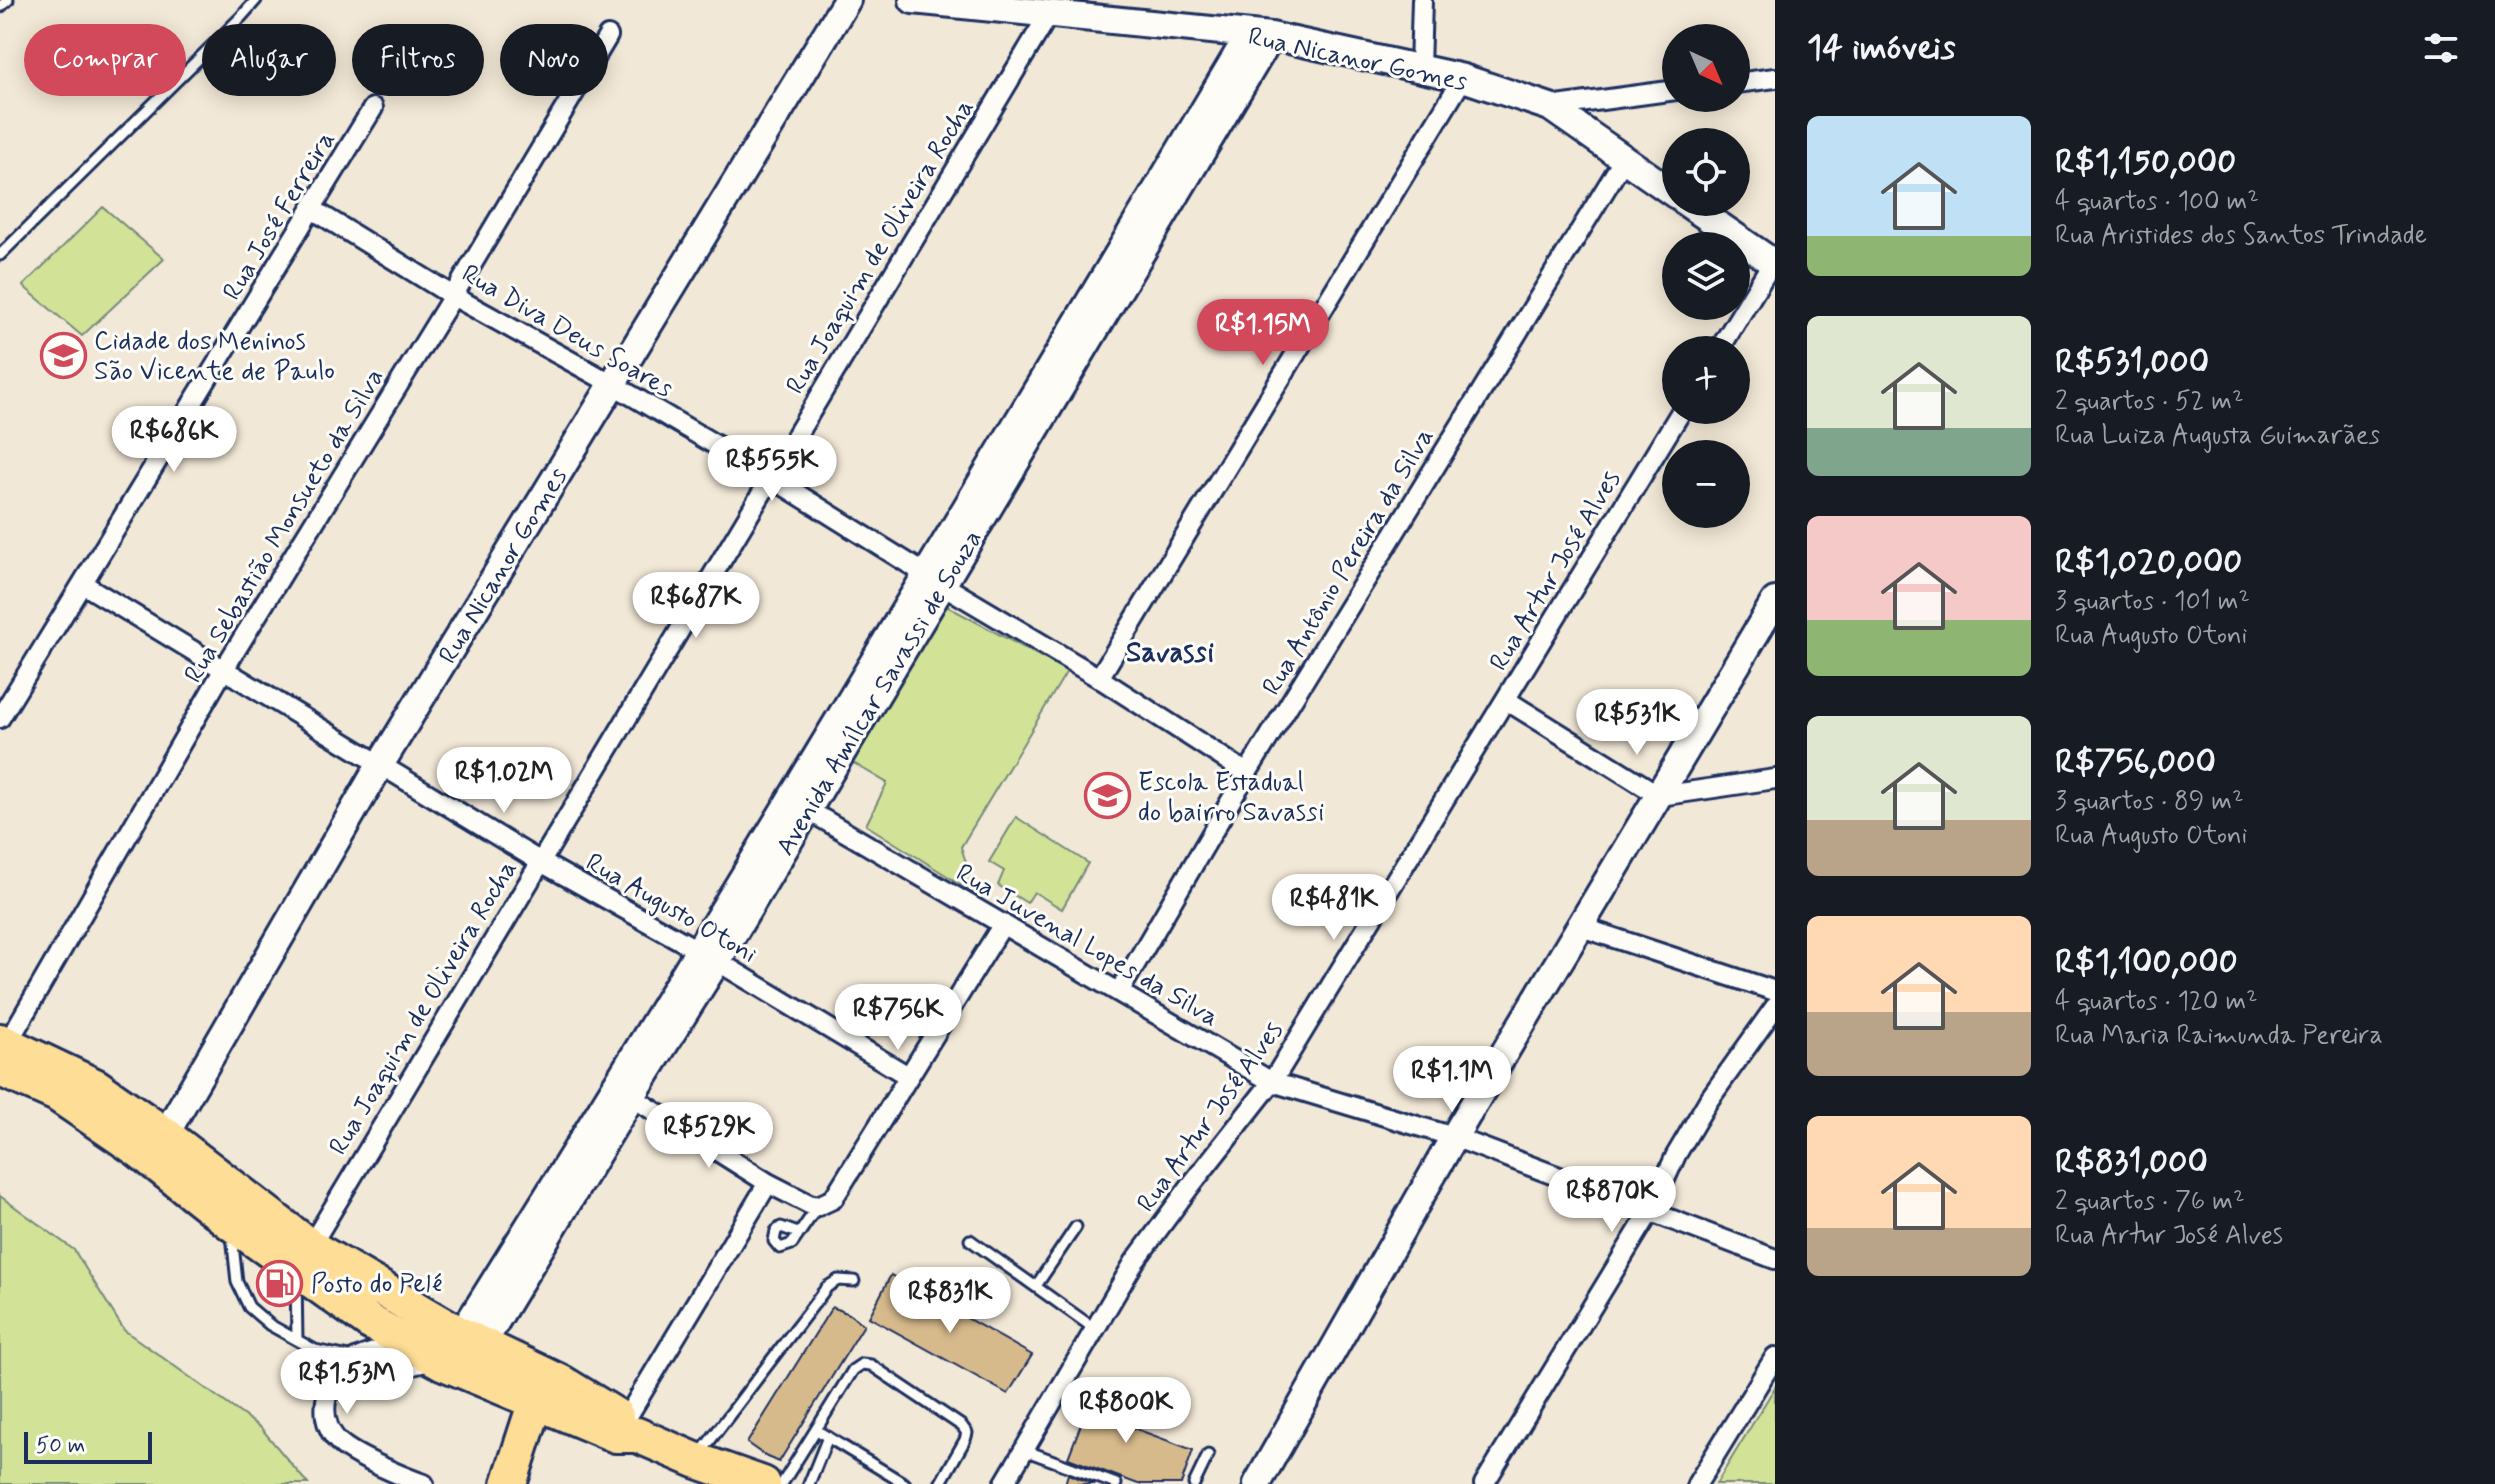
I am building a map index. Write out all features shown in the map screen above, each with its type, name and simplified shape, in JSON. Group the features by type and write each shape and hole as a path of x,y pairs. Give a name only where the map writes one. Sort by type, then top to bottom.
{"highway":[{"path":"2,1051 95,1086 165,1135 370,1322 409,1343 462,1348 562,1383 626,1430 704,1470 763,1484"},
{"path":"2,1051 57,1094 139,1150 230,1222 303,1258 462,1348 536,1401 626,1430"},
{"path":"509,1484 536,1401"}],"street":[{"name":"Rua Nicanor Gomes","path":"165,1135 380,765 847,0"},
{"name":"Rua Nicanor Gomes","path":"913,0 1260,36 1463,78 1550,107 1662,185"},
{"path":"1420,69 1422,0"},
{"name":"Rua Joaquim de Oliveira Rocha","path":"303,1258 1049,14"},
{"name":"Avenida Amílcar Savassi de Souza","path":"462,1348 707,956 1260,36"},
{"path":"1099,678 1463,78"},
{"path":"1750,81 1775,78"},
{"path":"1550,107 1662,92"},
{"name":"Rua Sebastião Monsueto da Silva","path":"2,1051 224,669 572,96"},
{"name":"Rua José Ferreira","path":"0,718 373,108"},
{"name":"Rua Antônio Pereira da Silva","path":"1119,992 1247,773 1624,159"},
{"name":"Rua Diva Deus Soares","path":"312,209 453,296 612,384 770,477 1099,678 1247,773"},
{"path":"1705,216 1774,263 1728,336"},
{"name":"Rua Artur José Alves","path":"1004,1484 1135,1261 1272,1082 1674,424"},
{"name":"Rua Augusto Otoni","path":"83,584 539,861 707,956 908,1076"},
{"path":"1257,1484 1454,1137 1775,601"},
{"path":"1506,700 1660,796 1775,779"},
{"name":"Rua Juvenal Lopes da Silva","path":"798,805 1272,1082 1454,1137 1775,1259"},
{"path":"624,1091 768,1183 818,1206 833,1199 1003,924"},
{"path":"1581,927 1775,991"},
{"path":"1484,1484 1651,1210 1676,1155 1708,1101 1775,1007"},
{"path":"626,1430 768,1183"},
{"path":"409,1343 356,1359 338,1372 326,1393 326,1423 343,1446 424,1484"},
{"path":"1697,1484 1775,1357"}],"lane":[{"path":"0,7 8,0"},
{"path":"0,255 256,0"},
{"path":"798,1233 818,1206"},
{"path":"230,1222 237,1282 249,1307 270,1325 315,1350 411,1370 462,1348"},
{"path":"1036,1286 1076,1227"},
{"path":"970,1240 1095,1329"},
{"path":"297,1340 303,1258"},
{"path":"704,1470 827,1287 838,1280 854,1281"},
{"path":"782,1484 853,1370 862,1364 871,1365 962,1426 967,1433 940,1484"},
{"path":"816,1430 905,1484"},
{"path":"809,1484 828,1437"},
{"path":"1024,1450 1116,1484"},
{"path":"1194,1484 1208,1455"}],"green space":[{"path":"103,207 164,259 82,336 23,286"},
{"path":"941,603 1067,671 961,847 976,894 866,825 887,783 845,758"},
{"path":"1016,817 1088,863 1062,909 1034,892 1027,903 998,885 1004,871 989,862"},
{"path":"0,1196 74,1250 124,1330 261,1428 308,1484 0,1484"},
{"path":"1775,1387 1775,1484 1716,1484"}],"building":[{"path":"891,1275 1032,1355 1008,1394 869,1317"},
{"path":"832,1307 864,1325 779,1462 747,1443"},
{"path":"1096,1385 1130,1396 1120,1423 1193,1450 1181,1484 1138,1484 1068,1458"},
{"path":"1068,1474 1094,1484 1065,1484"}],"place":[{"name":"Cidade dos Meninos São Vicente de Paulo","path":"63,355"},
{"name":"Escola Estadual do bairro Savassi","path":"1107,796"},
{"name":"Posto do Pelé","path":"280,1283"}],"district":[{"name":"Savassi","path":"1170,651"}]}
